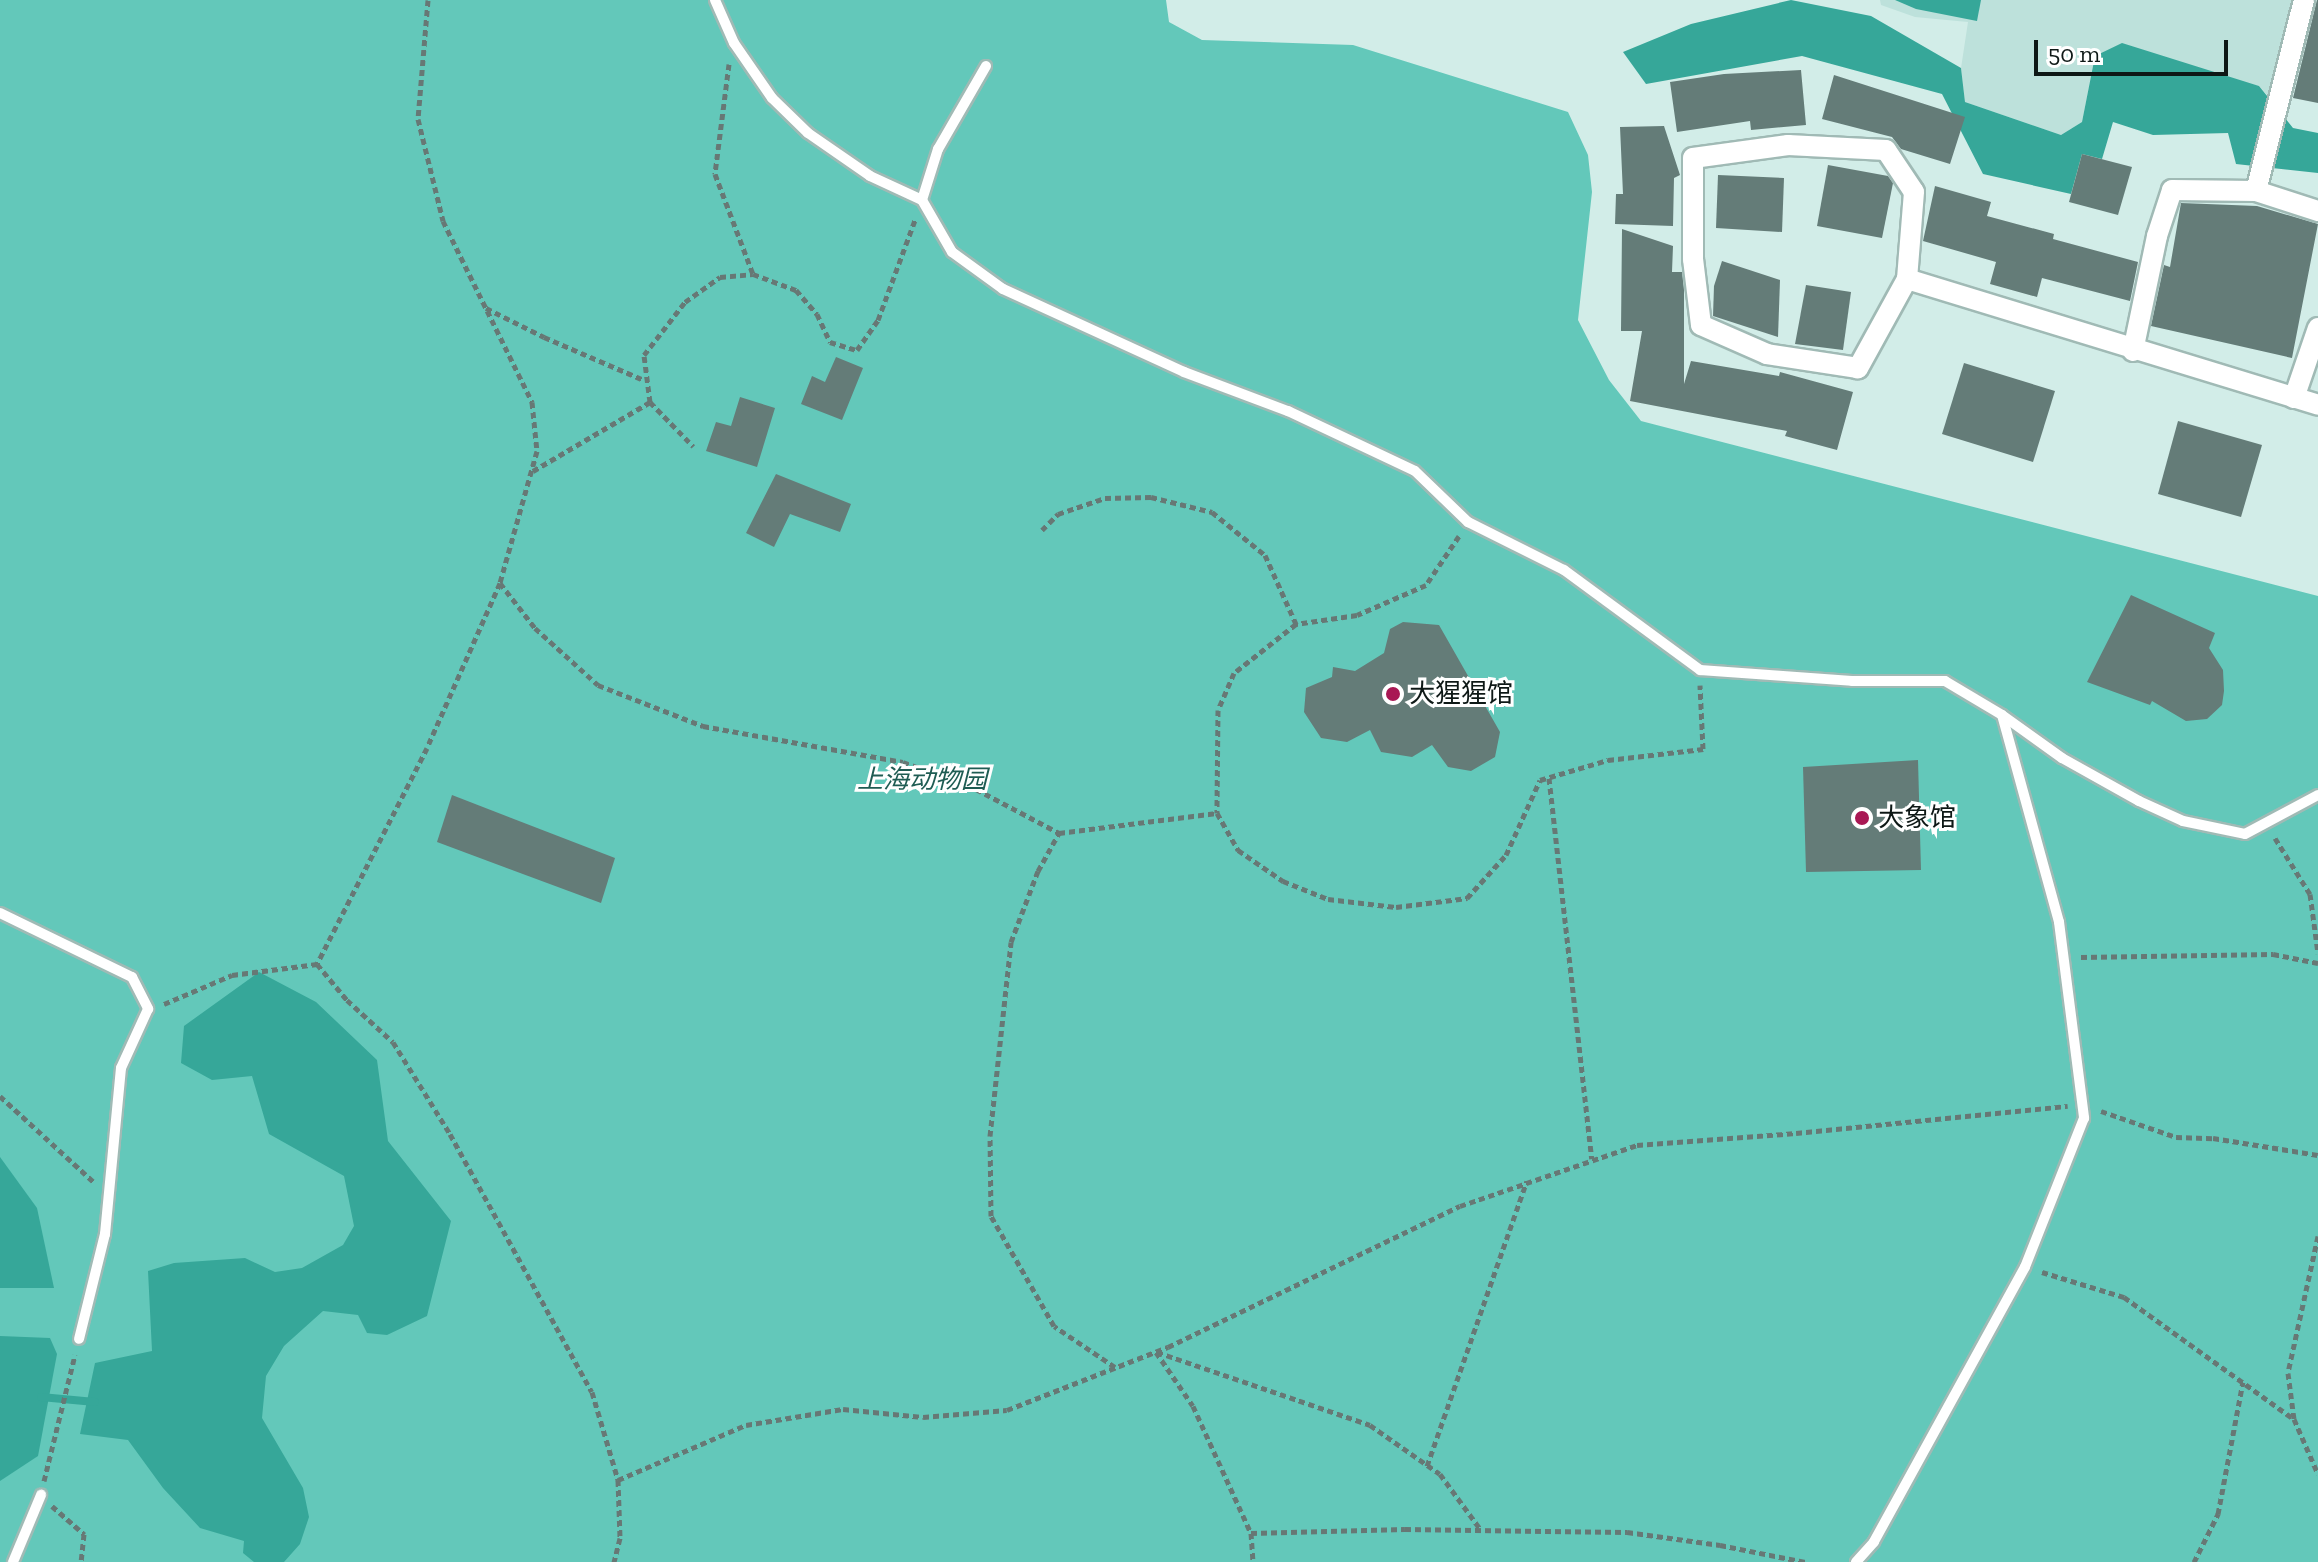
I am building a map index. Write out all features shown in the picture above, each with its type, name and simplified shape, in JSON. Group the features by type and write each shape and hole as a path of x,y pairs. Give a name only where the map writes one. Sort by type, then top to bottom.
{"street":[{"path":"2256,191 2304,0"},
{"path":"1788,145 1886,150 1914,192 1907,279 1858,368 1767,354 1701,325 1693,259 1693,158 1788,145"},
{"path":"2133,351 2157,236 2172,190 2256,191 2318,211"},
{"path":"1907,279 2133,351 2318,405"},
{"path":"2294,398 2318,328"}],"lane":[{"path":"715,0 734,43 772,98 808,133 870,176 922,200 952,252 1003,289 1184,372 1288,411 1415,471 1468,522 1564,570 1700,670 1852,681 1945,681 2002,715 2062,758 2139,801 2183,821 2245,834 2318,795"},
{"path":"922,200 938,149 986,66"},
{"path":"1856,1562 1874,1542 2025,1267 2084,1118 2059,922 2002,715"},
{"path":"0,913 132,977 148,1009 121,1068 105,1234 79,1339"},
{"path":"13,1562 41,1495"}],"path":[{"path":"317,964 427,748 500,583 537,451 532,402 443,221 418,119 428,0"},
{"path":"734,43 726,79 715,174 753,274"},
{"path":"693,446 650,402 644,380 644,355 685,302 720,277 753,274 796,290 817,314 830,342 857,350 878,320 922,200"},
{"path":"486,308 644,380"},
{"path":"532,472 650,402"},
{"path":"1042,530 1058,514 1105,498 1151,497 1212,512 1265,555 1296,624"},
{"path":"1468,522 1426,585 1357,615 1296,624 1234,673 1218,710 1217,813 1238,850 1283,881 1328,899 1396,907 1467,898 1506,855 1540,780 1608,760 1703,749 1700,670"},
{"path":"500,583 535,628 598,685 703,726 903,762 976,789 1059,833 1217,813"},
{"path":"1549,778 1592,1159"},
{"path":"2266,823 2310,894 2318,953"},
{"path":"1059,833 1038,871 1011,942 990,1136 991,1216 1054,1326 1115,1367"},
{"path":"2064,957 2273,954 2318,963"},
{"path":"148,1009 232,975 317,964"},
{"path":"317,964 347,1000 393,1042 450,1134 592,1392 618,1480 620,1538 614,1562"},
{"path":"0,1096 109,1195"},
{"path":"618,1480 746,1425 843,1409 923,1417 1007,1410 1156,1352 1388,1239 1527,1181 1637,1145 1796,1133 2082,1104 2176,1137 2213,1138 2318,1155"},
{"path":"1427,1466 1527,1181"},
{"path":"2318,1236 2288,1373 2294,1419 2318,1474"},
{"path":"2025,1267 2124,1297 2294,1419"},
{"path":"1156,1352 1370,1425 1440,1474 1481,1530"},
{"path":"1156,1352 1193,1406 1251,1533 1253,1562"},
{"path":"56,1431 73,1362"},
{"path":"2194,1562 2218,1514 2243,1382"},
{"path":"1251,1533 1627,1532 1720,1545 1805,1562"}],"shaded area":[{"path":"1791,0 1871,16 1961,68 1965,102 2061,135 2082,122 2095,56 2122,43 2259,86 2293,128 2318,133 2318,173 2236,164 2228,133 2153,135 2113,122 2102,159 2082,154 2071,194 1983,174 1942,94 1802,56 1646,84 1623,52 1691,24"},
{"path":"1880,0 2293,0 2268,96 2259,86 2095,56 2082,122 2061,135 1965,102 1961,68 1968,22 1915,17 1881,5"},
{"path":"1895,0 1981,0 1977,21 1916,9"},
{"path":"259,972 316,1002 377,1060 388,1141 451,1221 427,1316 387,1335 367,1333 358,1315 323,1311 284,1346 266,1376 262,1418 303,1488 309,1517 300,1544 284,1562 254,1562 243,1553 244,1541 200,1528 163,1488 128,1440 80,1434 95,1363 152,1351 148,1271 174,1263 245,1258 275,1272 302,1268 343,1245 354,1226 344,1176 269,1134 252,1076 212,1080 181,1063 184,1026"},
{"path":"0,1157 37,1208 54,1288 0,1288"},
{"path":"0,1336 50,1338 57,1354 38,1456 0,1481"}],"green space":[{"name":"上海动物园","path":"0,0 1166,0 1169,22 1202,40 1353,45 1568,112 1588,155 1592,192 1578,320 1609,380 1641,421 2318,596 2318,1562 0,1562"}],"building":[{"path":"2318,0 2318,103 2293,98"},
{"path":"1801,70 1806,125 1751,130 1750,121 1677,132 1670,82 1724,74"},
{"path":"1834,75 1965,117 1950,164 1901,149 1892,137 1822,119"},
{"path":"1664,126 1680,175 1674,178 1673,226 1615,224 1616,194 1623,194 1620,127"},
{"path":"2082,154 2132,167 2118,215 2069,202"},
{"path":"1828,165 1888,176 1893,183 1882,238 1817,226"},
{"path":"1718,175 1784,178 1782,232 1716,228"},
{"path":"1935,186 1991,202 1987,216 2054,234 2053,239 2138,262 2130,301 2042,278 2037,297 1990,284 1996,262 1923,241"},
{"path":"2181,203 2257,206 2318,224 2292,358 2151,326 2164,265 2170,267"},
{"path":"1622,229 1673,246 1672,272 1682,272 1684,290 1684,384 1691,361 1779,376 1780,372 1853,392 1837,450 1785,436 1787,431 1630,401 1642,331 1621,331"},
{"path":"1722,261 1780,280 1778,337 1713,316 1714,286"},
{"path":"1806,285 1851,292 1843,350 1795,344"},
{"path":"836,357 863,368 842,420 801,404 812,376 825,382"},
{"path":"1964,363 2055,391 2033,462 1942,434"},
{"path":"740,397 775,408 757,467 706,451 716,422 731,426"},
{"path":"2178,421 2262,445 2241,517 2158,494"},
{"path":"776,474 851,504 840,532 790,514 774,547 746,533"},
{"path":"2131,595 2215,633 2209,648 2223,670 2224,691 2222,705 2207,719 2186,721 2152,701 2150,705 2087,682"},
{"name":"大猩猩馆","path":"1403,622 1439,625 1500,732 1495,757 1471,771 1448,767 1432,745 1412,757 1381,752 1370,730 1347,742 1321,738 1304,712 1306,688 1332,677 1333,667 1355,671 1384,653 1390,629"},
{"name":"大象馆","path":"1918,760 1921,870 1806,872 1803,767"},
{"path":"452,795 615,858 601,903 437,842"}],"waterway":[{"path":"41,1397 95,1402"}],"place":[{"name":"大猩猩馆","path":"1393,694"},
{"name":"大象馆","path":"1862,818"}]}
